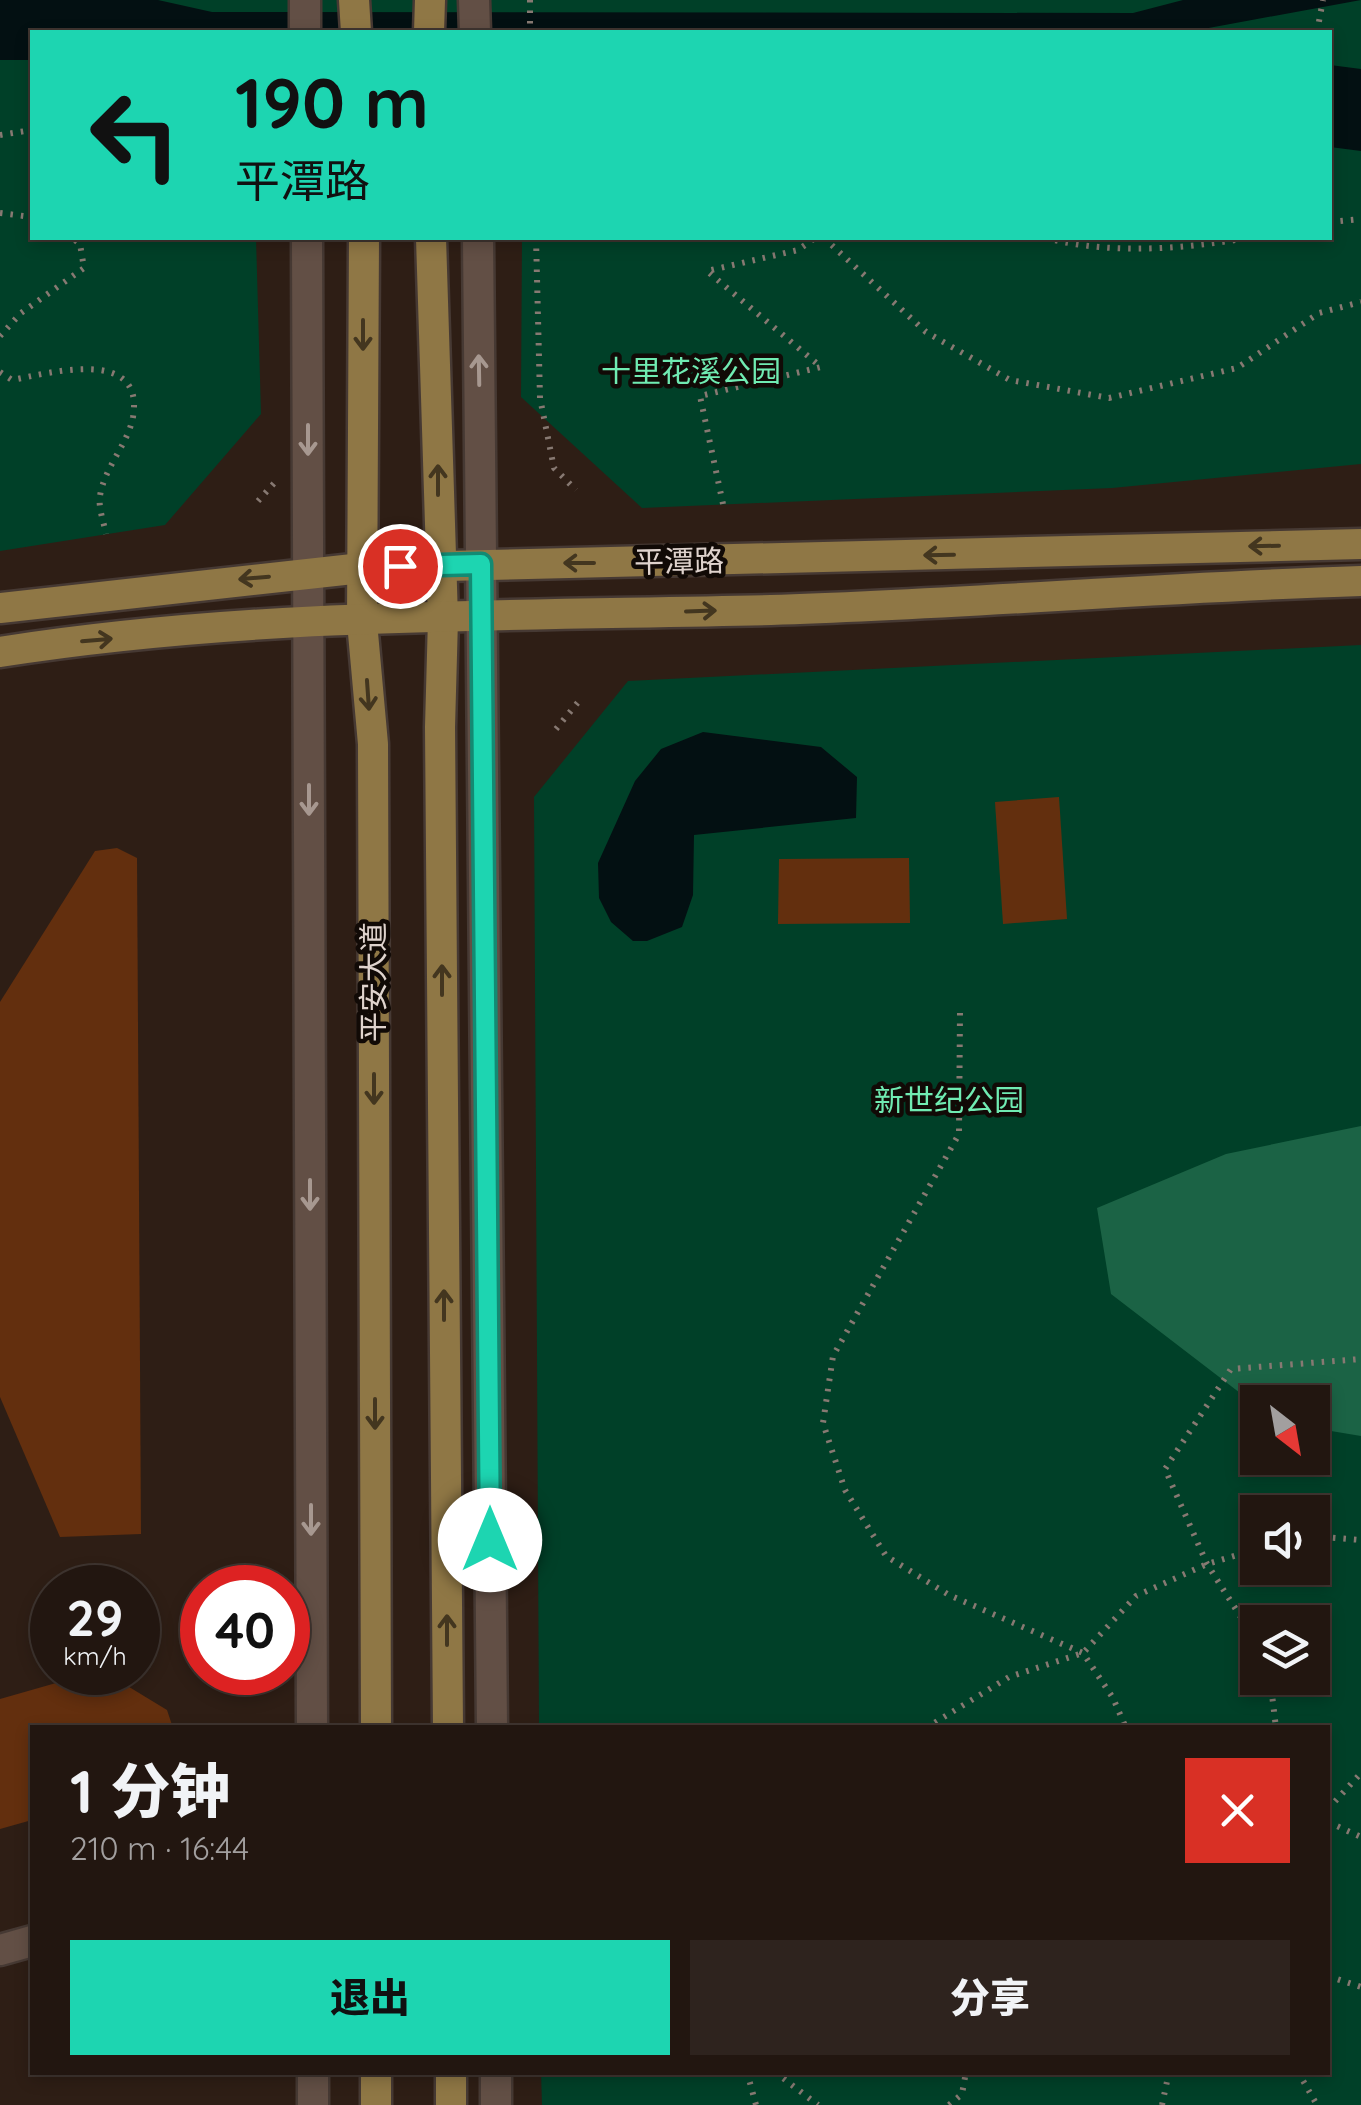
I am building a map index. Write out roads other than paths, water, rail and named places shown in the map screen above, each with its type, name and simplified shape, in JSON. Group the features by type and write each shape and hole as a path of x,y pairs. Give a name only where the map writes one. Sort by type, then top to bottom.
{"main road":[{"path":"354,0 356,30"},
{"path":"429,30 430,0"},
{"name":"平安大道","path":"364,240 362,622 373,764 376,1725"},
{"path":"431,240 443,619 440,747 448,1725"},
{"name":"平潭路","path":"0,608 362,568 1361,544"},
{"name":"平潭路","path":"0,652 61,643 362,622 955,604 1361,581"},
{"path":"376,2075 376,2105"},
{"path":"451,2075 451,2105"}],"street":[{"path":"305,0 306,30"},
{"path":"474,0 475,30"},
{"path":"308,240 312,1725"},
{"path":"478,240 492,1725"},
{"path":"0,1950 30,1942"},
{"path":"313,2075 313,2105"},
{"path":"496,2075 496,2105"}],"park label":[{"name":"十里花溪公园","path":"691,371"},
{"name":"新世纪公园","path":"949,1100"}]}
